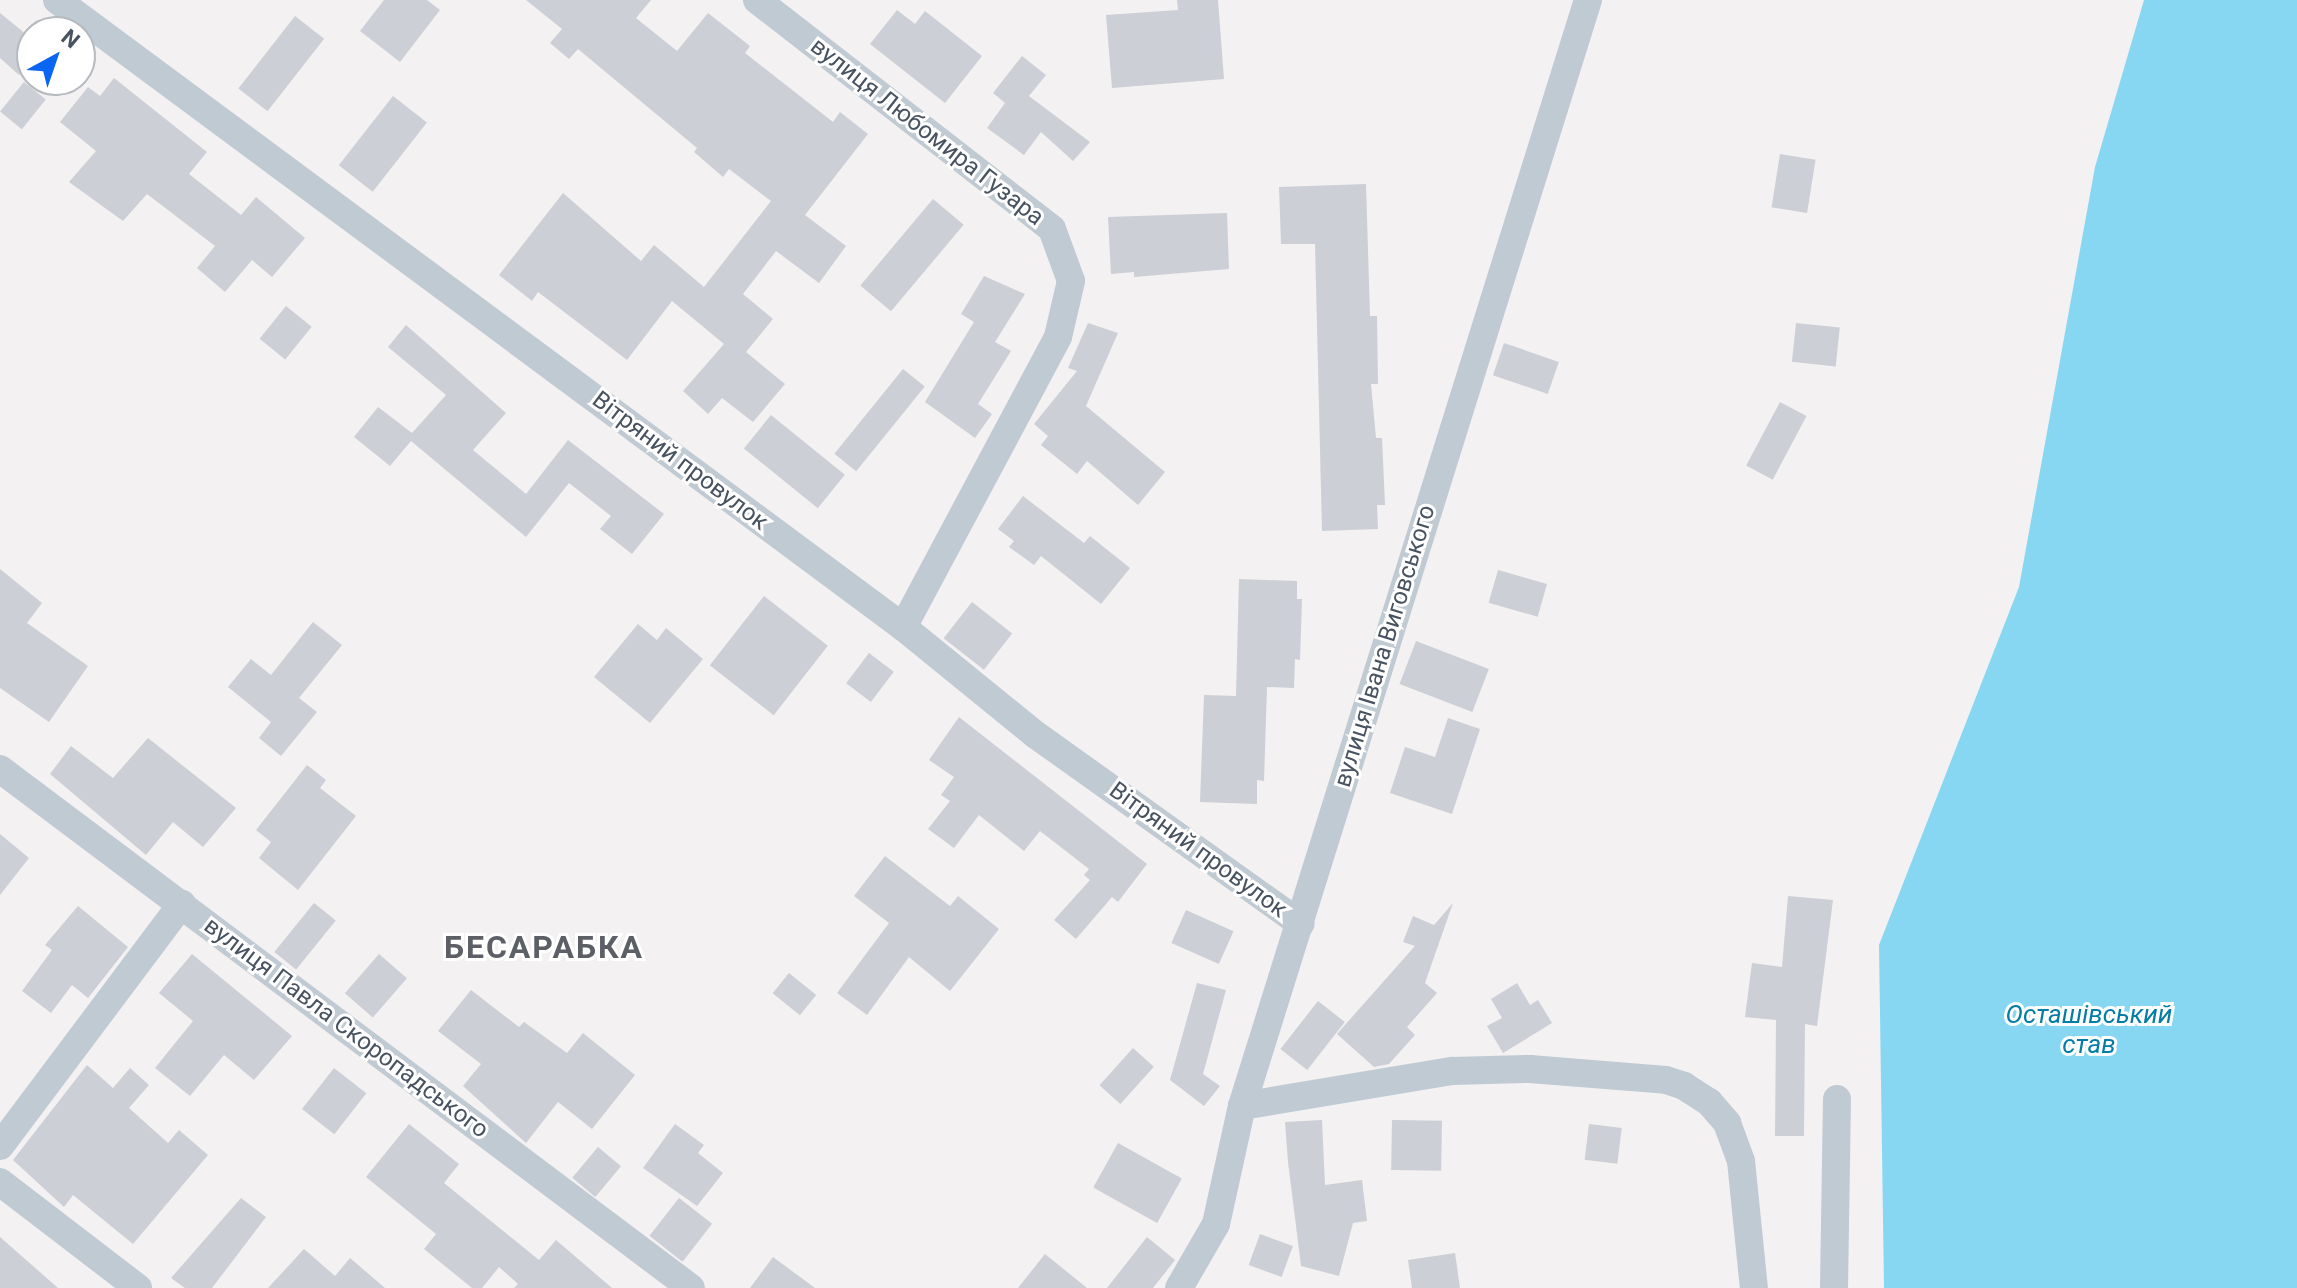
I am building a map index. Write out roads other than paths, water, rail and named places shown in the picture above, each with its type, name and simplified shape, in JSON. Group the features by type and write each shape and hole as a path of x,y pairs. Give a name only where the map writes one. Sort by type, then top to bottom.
{"street":[{"name":"Вітряний провулок","path":"57,0 903,627 1036,735 1301,924"},
{"name":"вулиця Любомира Гузара","path":"757,0 1052,229 1071,281 1058,337 903,627"},
{"name":"вулиця Івана Виговського","path":"1179,1288 1216,1224 1242,1106 1301,924 1405,575 1588,0"},
{"name":"вулиця Павла Скоропадського","path":"0,769 691,1288"},
{"path":"0,1146 182,904"},
{"path":"1242,1106 1452,1071 1530,1069 1666,1080 1684,1086 1709,1102 1727,1123 1741,1161 1754,1288"},
{"path":"1834,1288 1837,1099"},
{"path":"0,1182 138,1288"}],"water":[{"name":"Осташівський став","path":"2144,0 2297,0 2297,1288 1884,1288 1879,945 2019,587 2095,167"}],"district":[{"name":"БЕСАРАБКА","path":"544,947"}]}
